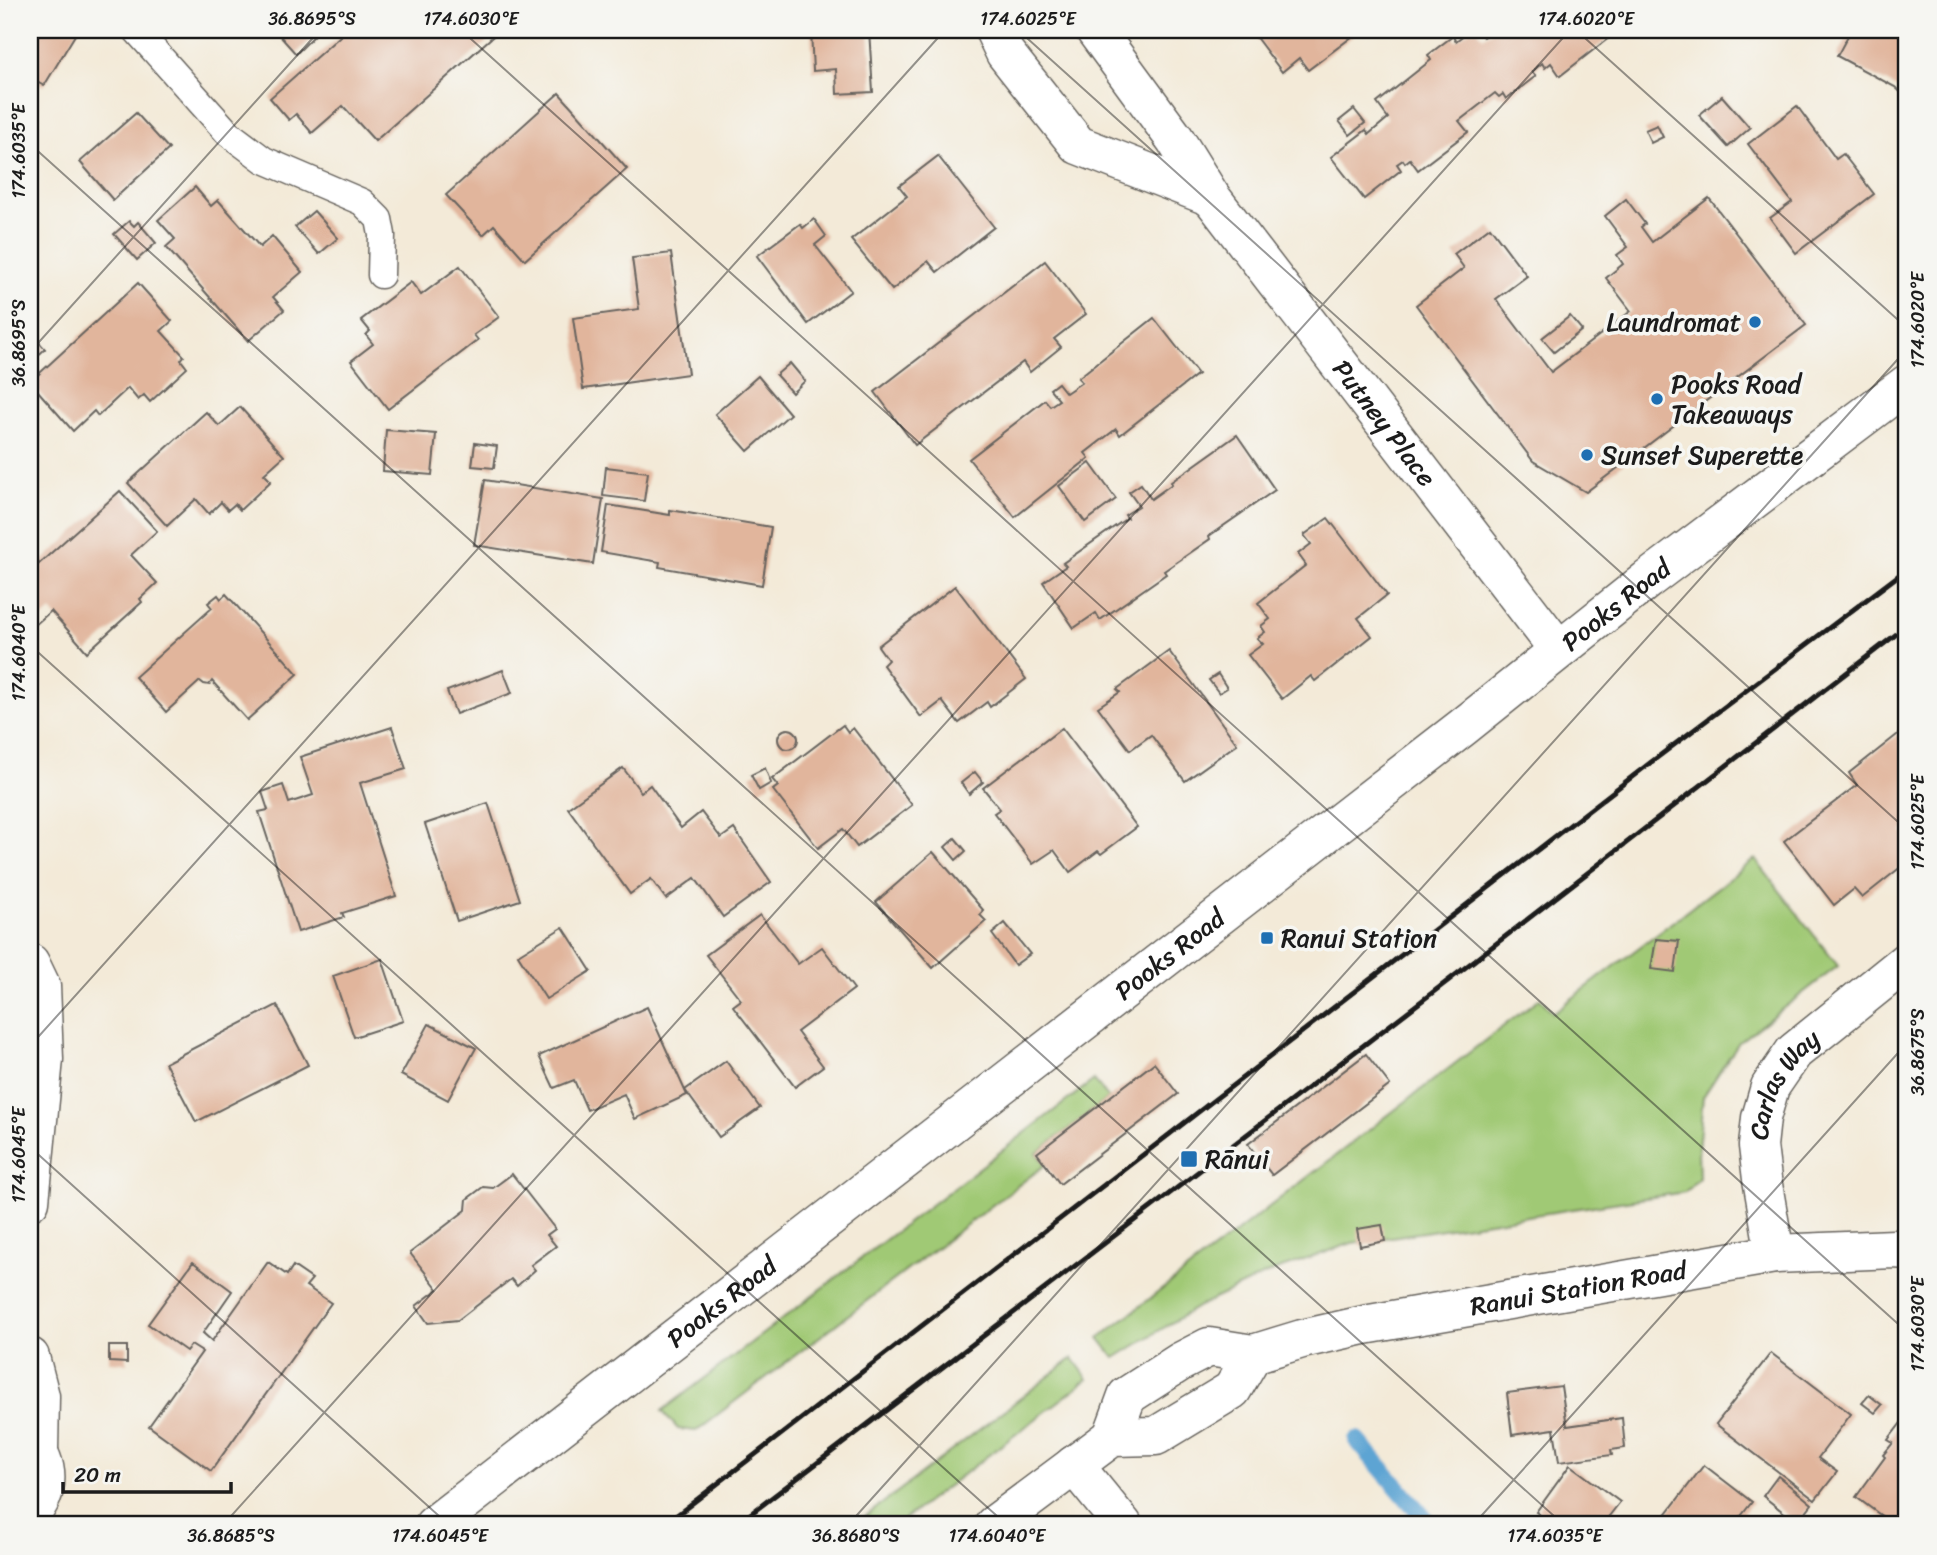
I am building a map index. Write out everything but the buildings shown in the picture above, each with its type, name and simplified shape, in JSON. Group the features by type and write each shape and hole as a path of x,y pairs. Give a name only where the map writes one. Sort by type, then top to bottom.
{"street":[{"path":"994,30 1005,53 1078,145 1211,197"},
{"name":"Putney Place","path":"1095,30 1175,139 1211,197 1558,649"},
{"name":"Pooks Road","path":"434,1525 1463,727 1647,580 1907,384"},
{"name":"Carlas Way","path":"1775,1254 1758,1146 1761,1118 1770,1087 1794,1052 1907,961"},
{"path":"30,963 41,986 44,1059 30,1201"},
{"name":"Ranui Station Road","path":"1112,1437 1127,1396 1209,1347 1254,1354 1302,1339 1364,1325 1775,1254 1907,1250"},
{"path":"993,1525 1112,1437 1156,1436 1232,1390 1254,1354"},
{"path":"30,1356 40,1396 34,1445 44,1466 46,1480 43,1495 30,1515"},
{"path":"1074,1465 1124,1525"}],"lane":[{"path":"136,30 228,133 264,160 362,202 379,219 382,235 382,275"}],"green space":[{"path":"1755,859 1838,966 1739,1042 1703,1097 1698,1150 1699,1178 1685,1192 1352,1243 1273,1271 1199,1306 1115,1358 1099,1338 1540,998 1553,1013"},
{"path":"1094,1080 1109,1098 1037,1153 1045,1165 696,1431 678,1429 662,1411"},
{"path":"1073,1358 1088,1379 897,1525 854,1525"}],"waterway":[{"path":"1357,1440 1430,1525"}],"railway":[{"path":"664,1525 1650,763 1907,569"},
{"path":"736,1525 1907,626"}],"place":[{"name":"Laundromat","path":"1755,322"},
{"name":"Pooks Road Takeaways","path":"1657,399"},
{"name":"Sunset Superette","path":"1587,455"},
{"name":"Ranui Station","path":"1267,938"},
{"name":"Rānui","path":"1189,1159"}]}
